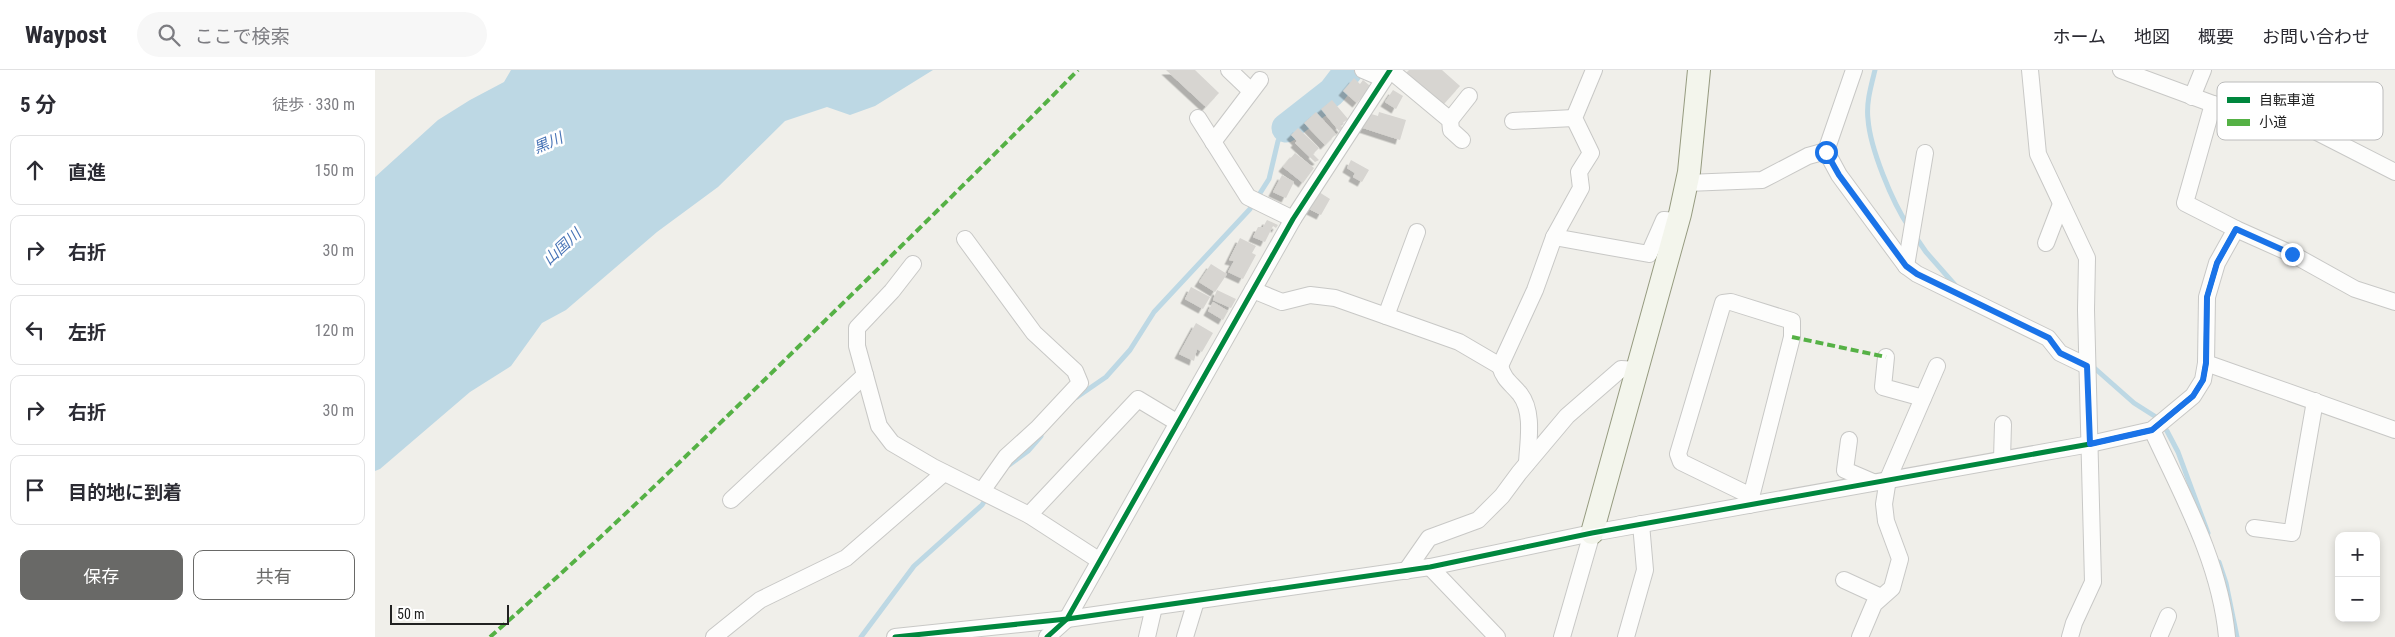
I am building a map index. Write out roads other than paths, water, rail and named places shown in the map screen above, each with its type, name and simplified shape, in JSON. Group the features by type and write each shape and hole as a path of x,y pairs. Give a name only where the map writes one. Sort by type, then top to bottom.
{"street":[{"path":"1213,142 1255,85 1229,70"},
{"path":"1363,70 1388,73 1449,120 1451,130 1462,140"},
{"path":"1527,463 1529,429 1527,408 1521,395 1503,377 1500,366 1535,290 1554,237 1581,188 1579,172 1591,153 1574,118 1594,70"},
{"path":"1562,637 1687,184 1699,70"},
{"path":"1854,70 1826,152 1839,175 1906,266 1917,274 2049,338 2060,353 2087,366"},
{"path":"2030,70 2038,154 2087,258 2087,366 2093,582 2074,623 2070,637"},
{"path":"2121,70 2217,105"},
{"path":"2192,97 2203,70"},
{"path":"1047,637 1067,619 1293,219 1388,73"},
{"path":"1449,120 1469,96"},
{"path":"2213,104 2185,203 2236,229 2292,254 2355,289 2395,302"},
{"path":"1198,118 1248,197 1293,219"},
{"path":"1513,120 1574,118"},
{"path":"2332,140 2395,172"},
{"path":"1687,184 1762,180 1808,156 1826,152"},
{"path":"1906,266 1925,153"},
{"path":"2047,243 2061,204"},
{"path":"1554,237 1649,254 1664,220 1678,221"},
{"path":"895,637 1067,619 1431,567 1750,500 1881,481 2090,444 2152,430 2193,396 2203,380 2206,363 2207,297 2217,263 2236,229"},
{"path":"1386,316 1417,232"},
{"path":"965,239 1034,333 1075,371 1080,383 1006,457 982,492"},
{"path":"913,264 893,292 857,328 857,346 879,426 892,443 944,473 1029,515 1100,561"},
{"path":"1253,290 1282,302 1310,295 1335,298 1459,342 1500,366"},
{"path":"1731,302 1792,321 1793,337 1750,500 1681,462 1678,454 1723,303 1731,302"},
{"path":"1886,357 1883,387 1923,398"},
{"path":"2206,363 2395,430"},
{"path":"1860,637 1874,604 1892,588 1899,559 1886,521 1881,481 1937,366"},
{"path":"1406,571 1429,538 1478,520 1502,496 1567,416 1621,369 1637,370"},
{"path":"731,500 865,375"},
{"path":"1029,515 1137,399 1178,423"},
{"path":"2254,528 2292,533 2315,401"},
{"path":"2002,459 2003,424"},
{"path":"2152,430 2207,546 2225,618 2227,637"},
{"path":"1849,440 1845,470 1881,481"},
{"path":"714,637 760,600 846,558 944,473"},
{"path":"1626,637 1645,570 1641,524"},
{"path":"1431,567 1497,637"},
{"path":"1844,580 1881,597"},
{"path":"1185,637 1196,601"},
{"path":"1147,637 1154,607"},
{"path":"2159,637 2169,616"}],"water":[{"path":"511,70 933,70 875,106 850,115 827,107 785,121 718,187 657,232 566,310 542,323 511,366 470,392 380,469 375,471 375,177 438,120 504,82"}],"waterway":[{"path":"1286,128 1332,92 1349,70"},
{"path":"1875,70 1868,107 1868,119 1873,145 1896,204 1909,227"},
{"path":"1077,397 1106,377 1130,350 1154,312 1250,209 1269,179 1278,141 1286,128"},
{"path":"1915,236 1926,252 1955,285"},
{"path":"2091,365 2134,403 2156,417 2167,431 2178,452 2208,533"},
{"path":"1009,465 1028,451 1041,436"},
{"path":"861,637 914,566 982,505 987,497"},
{"path":"2219,562 2226,583 2237,637"}],"water label":[{"name":"黒川","path":"548,143"},
{"name":"山国川","path":"562,247"}]}
